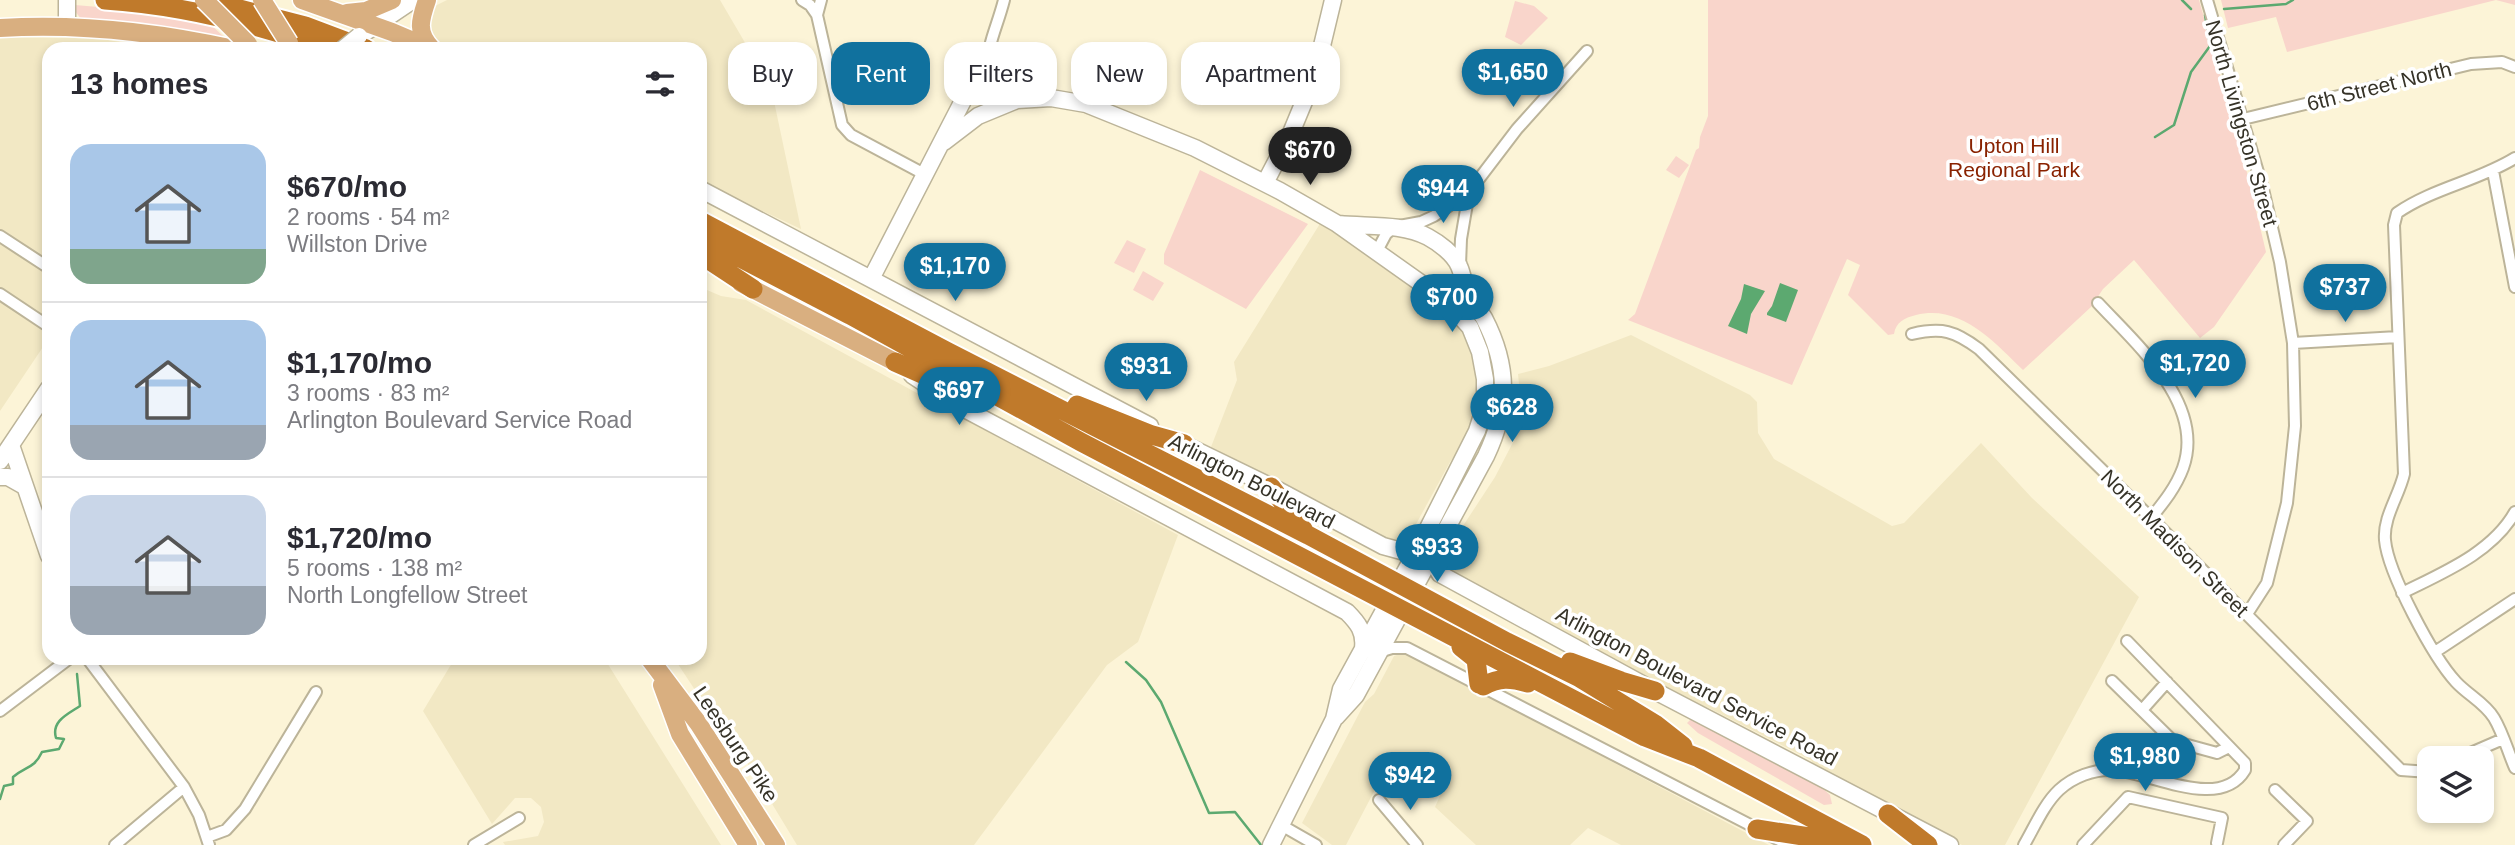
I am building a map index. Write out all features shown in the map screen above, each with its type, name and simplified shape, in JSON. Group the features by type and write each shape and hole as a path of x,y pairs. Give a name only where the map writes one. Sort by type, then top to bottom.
{"highway":[{"path":"105,0 245,23 305,42"},
{"path":"204,0 304,26 366,37"},
{"path":"707,214 856,302"},
{"name":"Arlington Boulevard","path":"707,225 1578,677 1656,724 1699,758"},
{"name":"Arlington Boulevard","path":"707,241 1391,607 1432,624 1645,737 1699,758 1862,845"},
{"path":"707,259 753,289"},
{"path":"948,352 1152,435 1184,444"},
{"path":"895,362 1081,442"},
{"path":"1271,487 1308,535"},
{"path":"1432,624 1476,659 1481,685 1507,678 1563,694"},
{"path":"1507,642 1545,652 1655,691"},
{"path":"1888,814 1928,845"},
{"path":"1756,829 1856,845"}],"main road":[{"path":"204,0 241,42"},
{"path":"262,0 288,42"},
{"path":"302,0 337,13 366,37 394,42"},
{"path":"337,13 366,11 392,0"},
{"path":"427,0 421,16 421,33 427,42"},
{"path":"0,28 67,26 138,31 212,42"},
{"path":"707,267 895,362"},
{"name":"Leesburg Pike","path":"653,665 680,734 748,845"},
{"name":"Leesburg Pike","path":"654,665 698,723 776,845"}],"street":[{"path":"366,37 413,0"},
{"path":"802,0 810,5 817,15 837,106 846,132 926,175"},
{"path":"817,15 821,0"},
{"path":"991,42 1004,0"},
{"path":"1265,183 1291,134 1307,96 1333,0"},
{"name":"North Livingston Street","path":"2207,0 2263,188 2280,262 2293,343 2295,426 2287,503 2266,583 2247,614"},
{"path":"66,3 67,26"},
{"path":"1336,223 1394,227 1434,216 1469,192 1517,129 1587,51"},
{"name":"6th Street North","path":"2243,119 2471,64 2502,62 2515,67"},
{"path":"1057,99 1086,104 1195,148 1265,183 1336,223 1377,251 1446,301 1470,327 1480,352 1485,379 1485,406 1477,431 1424,554"},
{"path":"871,279 962,105"},
{"path":"944,142 978,116 1001,105"},
{"path":"2515,158 2493,171 2397,212 2394,225 2404,474 2400,491 2387,520 2384,539 2402,593 2435,652 2456,683 2477,699 2494,718 2515,768"},
{"path":"2493,171 2515,282"},
{"path":"707,192 1383,546 1424,554"},
{"path":"1446,301 1459,286 1461,239 1469,192"},
{"path":"1377,251 1386,234 1394,227"},
{"path":"1271,845 1334,719 1341,689 1362,650 1405,587 1495,438 1503,408 1503,379 1499,356 1453,257 1428,237 1394,227"},
{"path":"0,236 42,263"},
{"path":"0,294 42,322"},
{"path":"2098,303 2146,355 2170,388 2178,400 2185,423 2184,464 2166,499 2151,518"},
{"name":"North Madison Street","path":"1912,334 1942,330 1962,336 1979,349 2401,770 2417,771"},
{"path":"2293,343 2398,337"},
{"path":"895,362 941,396 1347,612 1355,620 1364,638 1362,650"},
{"path":"0,461 42,398"},
{"path":"11,445 42,536"},
{"path":"0,477 8,477 24,486"},
{"path":"2402,593 2471,559 2511,520 2515,512"},
{"name":"Arlington Boulevard Service Road","path":"1424,554 1440,574 1655,691 1950,845"},
{"path":"2435,652 2515,598"},
{"path":"1327,602 1349,610 1391,607"},
{"path":"1334,719 1356,695 1379,652 1391,607"},
{"path":"2024,845 2058,791 2085,774 2114,770 2203,789 2222,788 2234,782 2245,770 2245,763 2126,641"},
{"path":"1379,652 1392,648 1407,648 1789,845"},
{"path":"0,711 62,665"},
{"path":"92,665 184,787 199,815 208,841 226,830 240,815 316,692"},
{"path":"2112,681 2177,744 2217,754 2229,747"},
{"path":"2142,710 2166,682"},
{"path":"2487,746 2503,739"},
{"path":"115,845 184,787"},
{"path":"2274,790 2307,821 2284,845"},
{"path":"2083,845 2128,797 2222,818 2217,843"},
{"path":"1379,800 1417,845"},
{"path":"474,845 519,818"},
{"path":"1281,825 1316,845"}],"shaded area":[{"path":"447,0 720,0 745,42 728,42 728,105 775,105 801,229 707,185 707,42 432,42 425,17 433,7"},
{"path":"0,37 96,38 121,42 42,42 42,348 0,411"},
{"path":"1321,222 1434,298 1465,333 1474,358 1478,401 1474,421 1403,548 1211,447 1237,380 1234,362"},
{"path":"1780,283 1798,290 1786,322 1767,315"},
{"path":"1744,284 1765,291 1751,314 1747,334 1728,326 1741,299"},
{"path":"707,290 721,296 746,300 1178,535 1138,642 1107,665 974,845 797,845 746,761 679,665 707,665"},
{"path":"1631,335 1750,395 1757,402 1758,433 1774,459 1892,526 1904,523 1981,443 2032,498 2139,597 2005,845 1962,845 1815,767 1811,760 1709,708 1687,700 1440,566 1444,555 1495,477 1523,423 1518,374 1549,366"},
{"path":"1405,652 1769,845 1621,845 1588,828 1570,845 1476,845 1435,807 1443,789 1390,761 1346,845 1332,845 1302,823 1365,702 1374,694 1394,656"},
{"path":"451,665 608,665 721,845 505,845 503,842 538,836 544,822 541,807 531,798 515,798 492,824 423,711"}],"green space":[{"name":"Upton Hill Regional Park","path":"1708,0 2199,0 2242,152 2266,252 2214,327 2200,338 2134,260 2103,289 2091,307 2023,370 1976,328 1948,315 1932,313 1912,316 1899,324 1894,334 1888,335 1848,295 1860,265 1847,259 1792,385 1628,320 1635,314 1699,148 1708,116"},
{"path":"2221,0 2496,0 2287,52 2276,17 2228,28"},
{"path":"2496,0 2515,0 2515,5"},
{"path":"1515,1 1534,6 1548,18 1521,45 1505,37"},
{"path":"75,5 134,10 209,23 223,36 221,38 127,22 81,19 75,11"},
{"path":"1676,156 1689,165 1679,178 1666,170"},
{"path":"1200,170 1308,224 1246,309 1164,264 1164,254"},
{"path":"1127,240 1146,249 1134,273 1114,263"},
{"path":"1143,271 1164,283 1153,301 1133,290"},
{"path":"1692,718 1820,786 1830,795 1832,804 1824,805 1698,733 1687,723"}],"waterway":[{"path":"2182,0 2191,9"},
{"path":"2224,9 2286,4 2293,0"},
{"path":"2155,137 2174,125 2191,72 2210,46 2205,15"},
{"path":"1126,662 1146,680 1161,702 1209,813 1235,812 1261,845"},
{"path":"0,799 4,786 13,784 13,777 33,764 42,752 59,749 64,739 56,738 56,727 80,706 77,674"}]}
